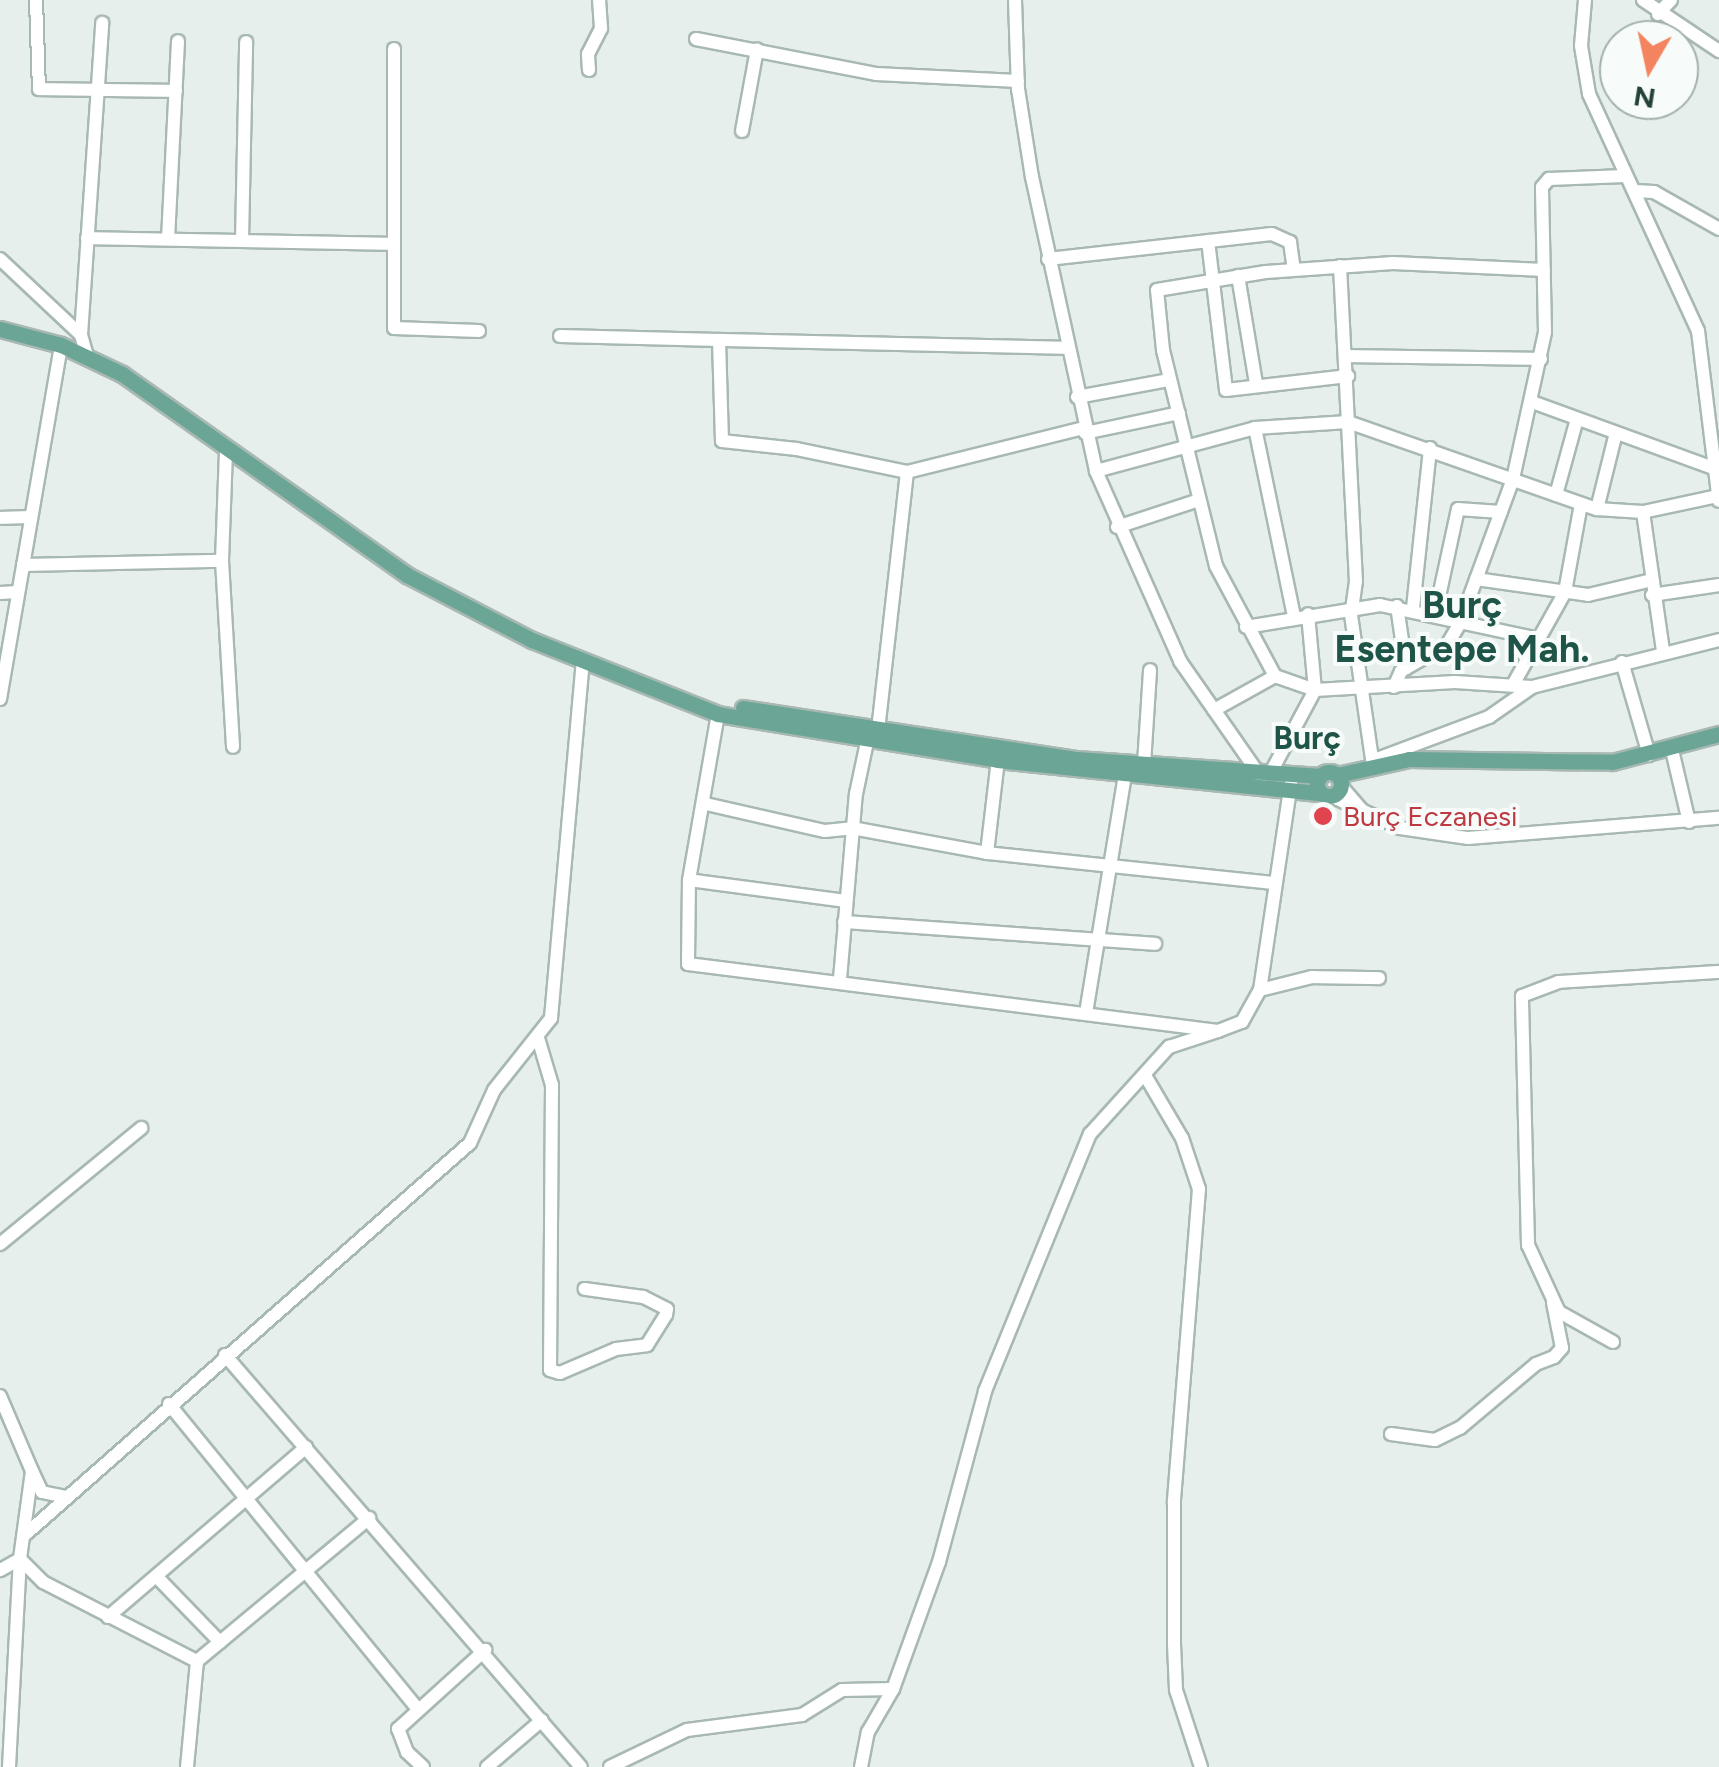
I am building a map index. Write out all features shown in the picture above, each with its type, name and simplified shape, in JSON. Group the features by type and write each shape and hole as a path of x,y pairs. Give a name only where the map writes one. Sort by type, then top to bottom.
{"main road":[{"path":"0,329 87,356 407,575 583,662 718,714 881,737 1332,788 1374,763 1446,758 1573,765 1672,750 1719,734"},
{"path":"694,702 998,760 1125,775 1266,778"},
{"path":"1291,782 1320,776 1332,788"}],"street":[{"path":"36,0 39,90 176,91"},
{"path":"590,70 588,54 601,28 599,0"},
{"path":"1014,0 1018,80 1048,259 1096,471 1116,527 1180,661 1266,778 1315,690 1301,615 1255,428"},
{"path":"1096,471 1255,428 1348,422 1597,508 1643,512 1719,499 1698,331 1589,94 1582,46 1585,0"},
{"path":"1643,0 1658,14 1719,51"},
{"path":"1658,14 1671,0"},
{"path":"87,356 81,335 102,23"},
{"path":"696,39 876,74 1018,80"},
{"path":"168,239 178,41"},
{"path":"242,240 246,42"},
{"path":"394,50 394,328 479,332"},
{"path":"742,131 756,50"},
{"path":"1394,687 1406,668 1446,645 1460,623 1514,479 1541,359 1545,182 1625,176"},
{"path":"1634,191 1654,192 1719,229"},
{"path":"1048,259 1282,236 1290,242 1294,270"},
{"path":"88,238 394,244"},
{"path":"1208,241 1226,390 1256,383 1348,376"},
{"path":"0,259 81,335"},
{"path":"1532,687 1514,684 1315,690 1274,676 1216,566 1170,380 1158,290 1238,276 1340,266 1447,262 1544,270"},
{"path":"1340,266 1349,356 1353,606 1366,691 1365,735 1374,763 1489,718 1532,687 1719,640"},
{"path":"1238,276 1256,383"},
{"path":"560,336 1067,348"},
{"path":"720,340 722,442 797,449 907,472 1179,413"},
{"path":"0,699 61,345"},
{"path":"1349,356 1541,359"},
{"path":"1077,396 1170,380"},
{"path":"1532,402 1713,468"},
{"path":"1556,495 1576,418"},
{"path":"1597,508 1616,433"},
{"path":"1413,608 1430,448"},
{"path":"226,451 222,561 233,747"},
{"path":"840,979 852,828 881,737 907,472"},
{"path":"1116,527 1199,500"},
{"path":"1514,684 1566,592 1581,504"},
{"path":"1435,615 1458,509 1501,512"},
{"path":"1643,512 1650,588 1663,652"},
{"path":"0,518 31,517"},
{"path":"23,565 222,561"},
{"path":"1476,579 1588,595 1719,585"},
{"path":"0,593 18,592"},
{"path":"1246,627 1353,606 1397,606 1539,639"},
{"path":"1397,606 1406,668"},
{"path":"27,1533 470,1143 494,1090 551,1018 583,662"},
{"path":"1622,662 1648,755"},
{"path":"1144,764 1150,670"},
{"path":"1214,710 1274,676"},
{"path":"718,714 706,804 689,880 688,964 840,979 1218,1031"},
{"path":"1672,750 1688,822"},
{"path":"987,853 998,760"},
{"path":"1086,1013 1115,865 1125,775"},
{"path":"861,1767 868,1732 893,1689 939,1562 985,1391 1090,1134 1146,1077 1169,1047 1242,1022 1260,990 1291,782"},
{"path":"1332,788 1362,811 1400,828 1468,838 1719,818"},
{"path":"706,804 825,831 852,828 987,853 1274,882"},
{"path":"689,880 846,901"},
{"path":"844,922 1155,944"},
{"path":"1392,1434 1435,1440 1460,1428 1536,1364 1554,1357 1562,1348 1553,1300 1528,1245 1522,996 1558,982 1719,972"},
{"path":"1260,990 1312,976 1378,978"},
{"path":"1164,1025 1182,1043"},
{"path":"538,1038 552,1085 550,1370 560,1373 616,1349 648,1345 666,1314 667,1308 643,1297 585,1288"},
{"path":"1146,1077 1182,1138 1199,1189 1174,1504 1174,1644 1176,1690 1201,1767"},
{"path":"0,1244 142,1128"},
{"path":"1553,1300 1582,1330 1613,1342"},
{"path":"225,1355 485,1650 572,1764"},
{"path":"0,1397 42,1492 66,1497"},
{"path":"169,1404 302,1574 417,1708"},
{"path":"108,1617 306,1447"},
{"path":"9,1767 20,1559 27,1533 32,1471"},
{"path":"187,1767 197,1661 369,1518"},
{"path":"0,1570 20,1559"},
{"path":"20,1559 42,1582 197,1661"},
{"path":"156,1576 220,1642"},
{"path":"423,1767 407,1752 398,1729 485,1650"},
{"path":"610,1767 686,1730 802,1715 842,1690 893,1689"},
{"path":"487,1767 542,1720"}],"place":[{"name":"Burç Eczanesi","path":"1323,816"}],"district":[{"name":"Burç Esentepe Mah.","path":"1462,628"},
{"name":"Burç","path":"1307,738"}]}
